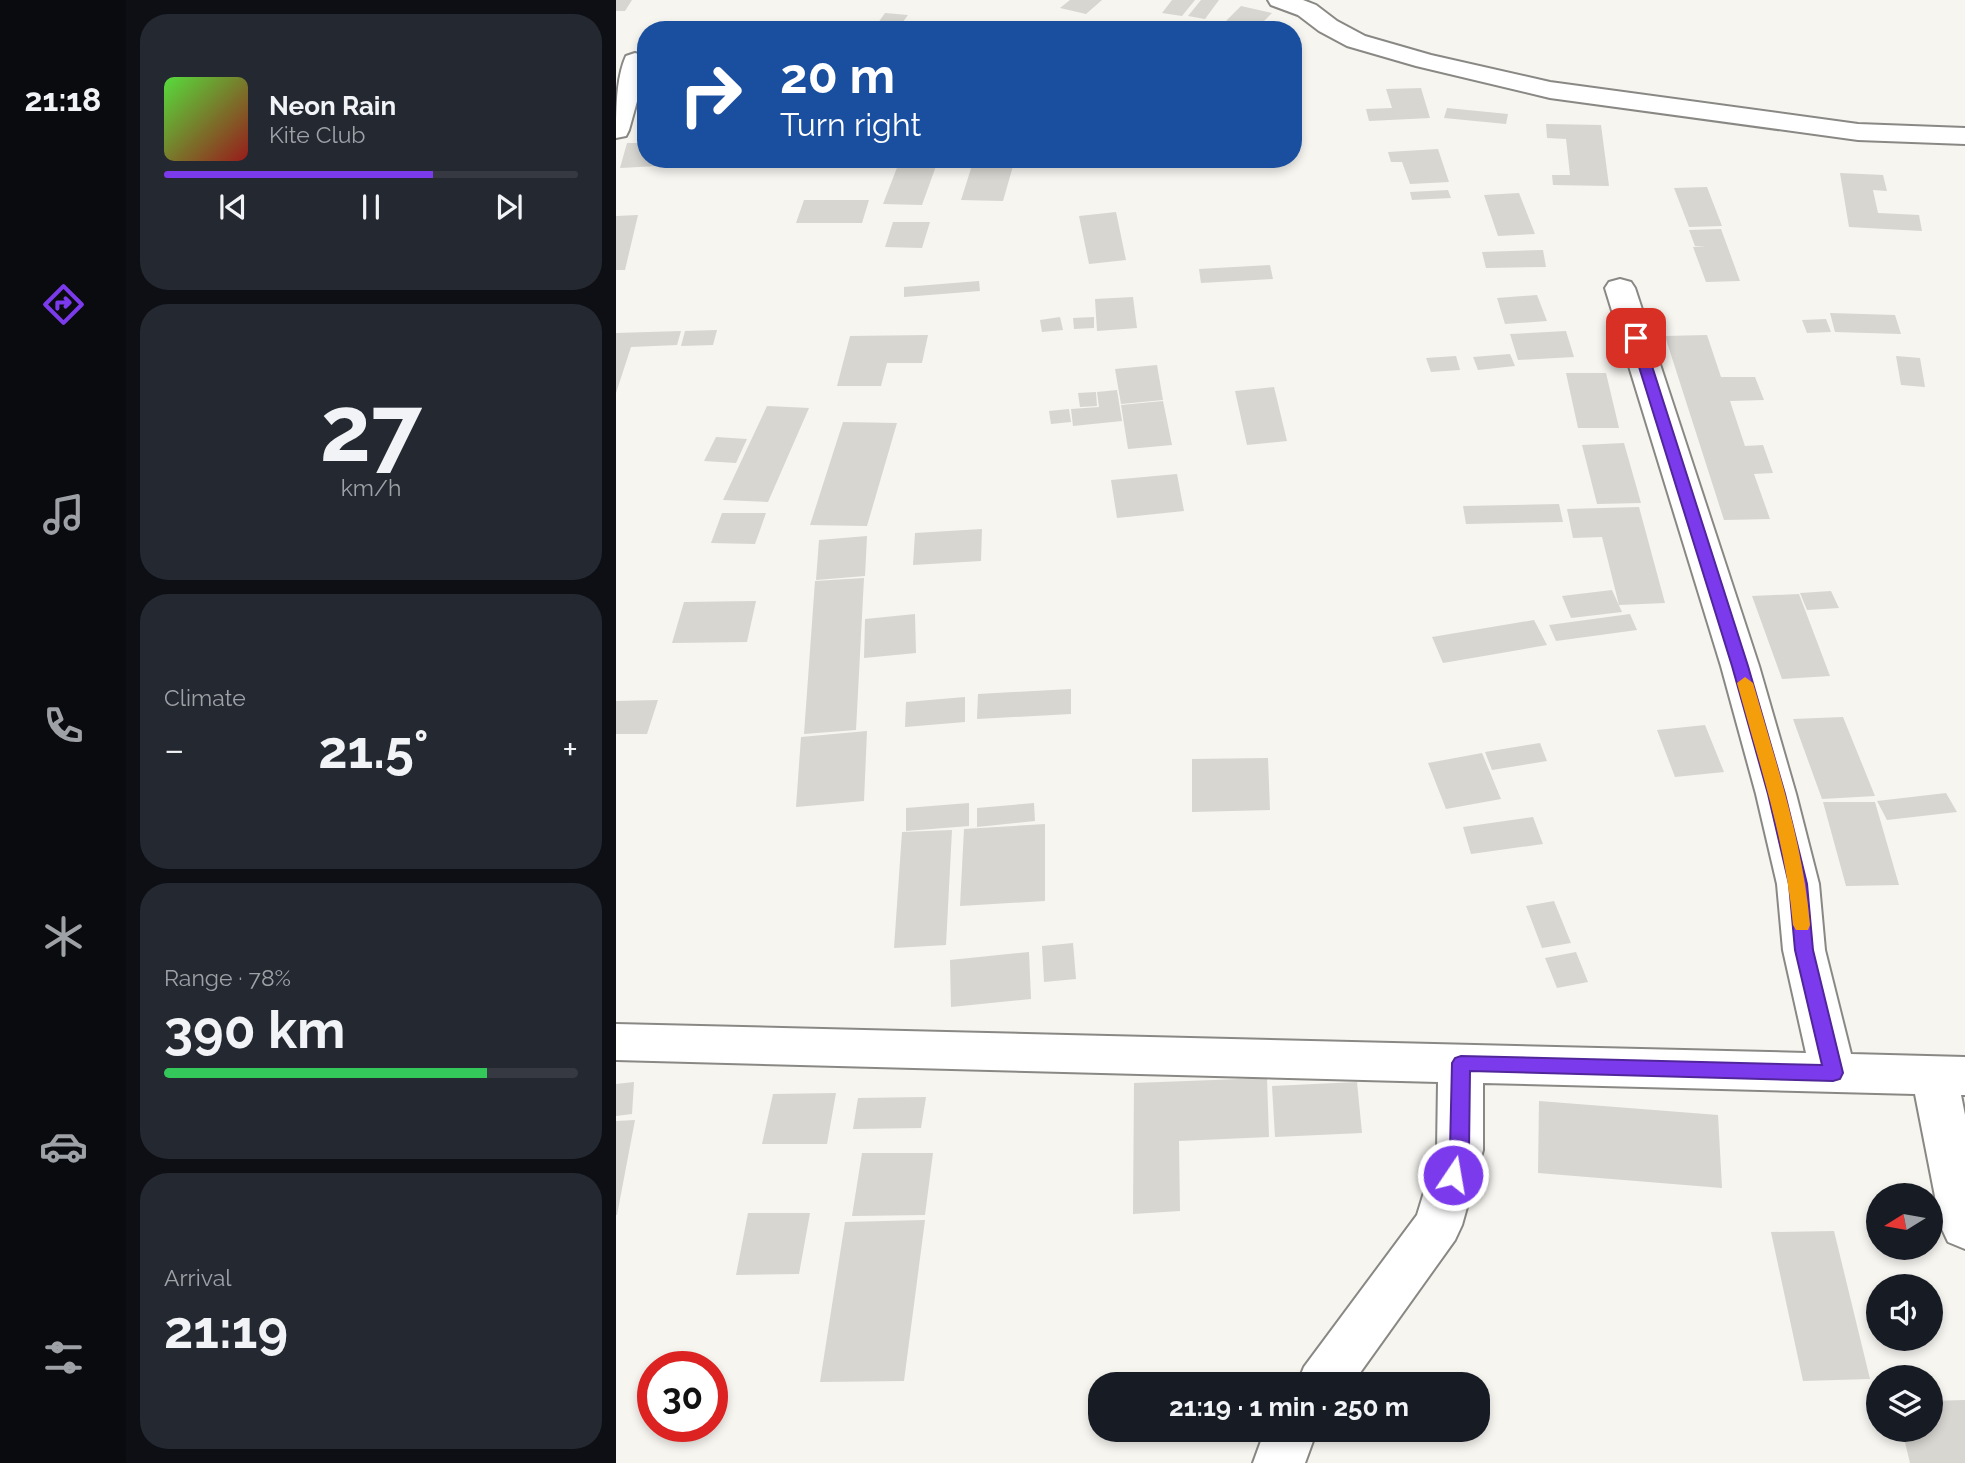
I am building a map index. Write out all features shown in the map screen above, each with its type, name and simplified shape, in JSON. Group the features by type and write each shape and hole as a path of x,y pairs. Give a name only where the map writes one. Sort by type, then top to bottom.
{"street":[{"path":"1280,0 1307,10 1328,26 1356,41 1425,61 1550,89 1858,132 1965,136"},
{"path":"616,130 635,61"},
{"path":"1620,288 1740,666 1776,794 1798,884 1804,950 1833,1073"},
{"path":"616,1042 1950,1076 1965,1227"},
{"path":"1331,1372 1438,1226 1460,1150 1461,1063"},
{"path":"1279,1463 1287,1442"}],"building":[{"path":"616,0 632,0 625,11 616,11"},
{"path":"1070,0 1102,0 1086,14 1060,8"},
{"path":"1172,0 1195,0 1182,16 1162,13"},
{"path":"1201,0 1219,0 1205,19 1188,16"},
{"path":"1241,6 1272,13 1264,21 1226,21"},
{"path":"885,13 908,15 904,21 879,21"},
{"path":"1421,88 1430,118 1369,121 1366,109 1392,108 1386,89"},
{"path":"1447,108 1508,114 1506,124 1444,118"},
{"path":"1546,124 1601,125 1609,186 1553,185 1552,175 1570,175 1566,139 1547,138"},
{"path":"627,143 637,143 637,167 620,168"},
{"path":"1438,149 1449,182 1410,184 1402,162 1391,162 1388,152"},
{"path":"897,168 935,168 922,205 883,204"},
{"path":"971,168 1012,168 1003,201 961,200"},
{"path":"1840,173 1883,175 1887,191 1873,190 1878,213 1919,215 1922,231 1849,227"},
{"path":"1707,187 1722,226 1689,227 1674,188"},
{"path":"1448,190 1451,198 1412,200 1410,192"},
{"path":"1519,193 1535,234 1498,236 1484,195"},
{"path":"804,200 869,200 862,223 796,223"},
{"path":"1116,212 1126,260 1089,264 1079,216"},
{"path":"638,215 625,270 616,270 616,216"},
{"path":"893,222 930,222 922,248 885,247"},
{"path":"1721,229 1740,281 1706,282 1693,247 1706,246 1695,246 1689,230"},
{"path":"1543,250 1546,267 1486,268 1482,252"},
{"path":"1270,265 1273,279 1201,283 1199,269"},
{"path":"979,281 980,291 904,297 904,287"},
{"path":"1537,295 1547,321 1505,324 1497,298"},
{"path":"1133,297 1137,328 1097,331 1095,299"},
{"path":"1830,313 1895,315 1901,334 1835,332"},
{"path":"1060,317 1063,330 1042,332 1040,320"},
{"path":"1094,317 1094,328 1074,329 1073,318"},
{"path":"1826,319 1831,332 1807,333 1802,320"},
{"path":"717,330 713,345 681,346 685,331"},
{"path":"681,331 677,345 631,347 616,393 616,333"},
{"path":"1566,331 1574,357 1518,360 1510,334"},
{"path":"928,335 922,363 887,363 881,386 837,386 850,336"},
{"path":"1707,335 1721,377 1755,377 1764,400 1730,401 1745,446 1763,445 1773,473 1754,474 1770,519 1724,520 1665,336"},
{"path":"1510,354 1515,366 1478,370 1473,357"},
{"path":"1456,356 1460,370 1431,372 1426,358"},
{"path":"1896,356 1920,358 1925,387 1901,385"},
{"path":"1157,365 1163,400 1121,404 1115,369"},
{"path":"1566,373 1606,373 1619,428 1578,428"},
{"path":"1274,387 1287,441 1247,445 1235,391"},
{"path":"1117,390 1122,421 1073,426 1071,409 1099,407 1097,392"},
{"path":"1096,392 1097,406 1080,407 1078,393"},
{"path":"1163,401 1172,445 1128,449 1121,405"},
{"path":"767,406 809,408 768,502 723,500"},
{"path":"1069,409 1071,422 1051,424 1049,411"},
{"path":"843,422 897,423 867,526 810,525"},
{"path":"716,437 747,439 736,463 704,461"},
{"path":"1624,443 1641,503 1597,504 1582,445"},
{"path":"1177,474 1184,511 1117,518 1111,480"},
{"path":"1559,504 1563,522 1466,524 1463,506"},
{"path":"1639,507 1665,603 1619,605 1602,537 1573,538 1567,509"},
{"path":"722,513 766,513 755,544 711,543"},
{"path":"982,529 981,561 913,565 915,533"},
{"path":"867,536 865,576 816,580 819,540"},
{"path":"864,578 856,730 804,734 815,581"},
{"path":"1612,590 1622,612 1571,618 1562,596"},
{"path":"1831,591 1839,608 1807,610 1800,593"},
{"path":"1799,594 1830,676 1782,679 1752,596"},
{"path":"756,601 747,642 672,643 684,602"},
{"path":"915,614 916,653 864,658 865,619"},
{"path":"1630,614 1637,630 1556,641 1549,625"},
{"path":"1534,620 1547,645 1443,663 1432,637"},
{"path":"1071,689 1071,714 977,719 978,694"},
{"path":"965,697 965,722 905,727 906,702"},
{"path":"658,700 647,734 616,734 616,701"},
{"path":"1843,717 1875,796 1822,799 1793,719"},
{"path":"1705,725 1724,772 1675,777 1657,730"},
{"path":"867,731 864,801 796,807 801,737"},
{"path":"1540,743 1547,761 1492,770 1485,752"},
{"path":"1482,753 1501,799 1446,809 1428,763"},
{"path":"1268,758 1270,810 1192,812 1192,759"},
{"path":"1946,793 1957,812 1887,820 1877,801"},
{"path":"1823,802 1875,802 1899,885 1846,886"},
{"path":"969,803 969,826 906,831 906,808"},
{"path":"1034,803 1035,821 977,827 977,808"},
{"path":"1533,817 1543,844 1471,854 1463,827"},
{"path":"1045,824 1045,901 960,906 964,829"},
{"path":"952,830 946,945 894,948 902,832"},
{"path":"1554,901 1571,943 1542,948 1526,906"},
{"path":"1073,943 1076,979 1044,982 1042,946"},
{"path":"1029,952 1031,999 951,1007 950,960"},
{"path":"1576,952 1588,982 1557,988 1545,958"},
{"path":"1267,1078 1269,1137 1179,1141 1180,1211 1133,1214 1134,1083"},
{"path":"634,1082 632,1114 616,1116 616,1084"},
{"path":"1357,1082 1362,1133 1275,1137 1272,1086"},
{"path":"836,1093 827,1144 762,1144 773,1094"},
{"path":"926,1097 921,1128 853,1129 858,1098"},
{"path":"1539,1101 1718,1115 1722,1188 1538,1173"},
{"path":"635,1120 617,1215 616,1215 616,1121"},
{"path":"862,1153 933,1153 925,1215 852,1216"},
{"path":"748,1213 810,1213 799,1274 736,1275"},
{"path":"925,1220 904,1381 820,1382 845,1222"},
{"path":"1834,1231 1867,1365 1866,1379 1803,1381 1771,1232"},
{"path":"1965,1400 1965,1463 1910,1463 1905,1442 1943,1442 1943,1401"}],"slow traffic":[{"path":"1745,683 1798,884 1802,925"}],"route":[{"path":"1453,1175 1460,1150 1461,1063 1833,1073 1804,950 1798,884 1776,794 1740,666 1636,338"}]}
